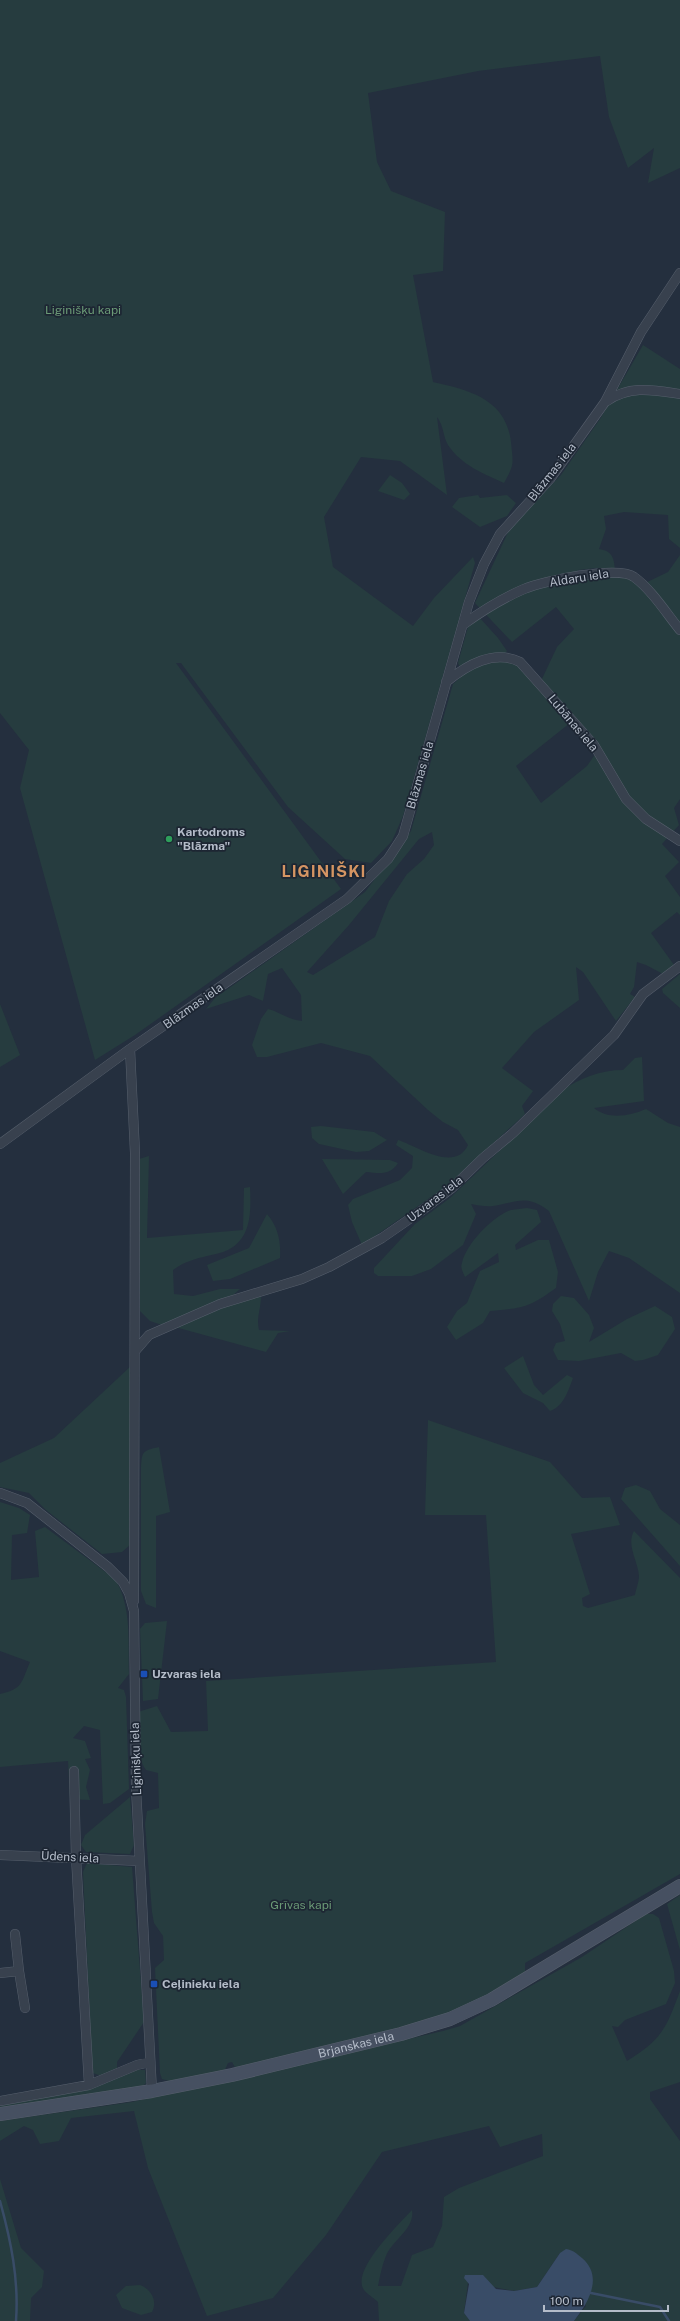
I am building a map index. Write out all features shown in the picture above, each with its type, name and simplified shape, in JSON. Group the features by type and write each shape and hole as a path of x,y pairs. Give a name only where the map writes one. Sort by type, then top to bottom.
{"main road":[{"name":"Brjanskas iela","path":"0,2114 152,2092 263,2068 401,2034 450,2019 491,2000 680,1886"}],"street":[{"name":"Blāzmas iela","path":"0,1144 130,1049 347,899 388,859 403,836 469,602 484,564 500,534 550,479 605,402 641,332 680,273"},
{"path":"605,402 617,394 634,389 680,394"},
{"name":"Aldaru iela","path":"464,624 485,610 525,589 590,574 620,572 634,576 680,630"},
{"name":"Lubānas iela","path":"446,682 461,670 489,659 509,657 520,662 594,745 626,798 646,819 680,841"},
{"name":"Uzvaras iela","path":"136,1350 149,1335 220,1304 302,1279 329,1267 382,1238 421,1211 452,1188 483,1158 513,1133 614,1035 642,994 680,966"},
{"path":"130,1049 135,1153 136,1350 134,1611"},
{"name":"Liginišķu iela","path":"0,1493 27,1503 108,1567 123,1582 129,1593 134,1611 136,1788 152,2092"},
{"path":"74,1771 76,1857 89,2085"},
{"name":"Ūdens iela","path":"0,1855 76,1857 140,1861"},
{"path":"15,1934 25,2008"},
{"path":"0,1973 19,1971"},
{"path":"0,2101 89,2085 137,2065 150,2062"}],"green space":[{"name":"Liginišķu kapi","path":"0,0 680,0 680,168 648,183 654,148 628,168 609,117 600,56 478,71 368,93 377,162 391,191 445,212 443,271 413,275 433,382 472,393 494,406 508,427 511,442 512,467 504,483 473,468 459,458 448,445 437,417 447,495 400,461 361,457 324,517 333,567 413,626 434,598 473,557 475,563 403,816 392,841 371,863 345,859 288,807 181,663 176,663 341,889 135,1035 95,1060 20,788 29,750 0,713"},
{"path":"643,345 680,369 680,548 669,539 668,515 624,512 604,516 606,529 599,549 607,551 612,555 615,570 596,568 578,570 576,579 618,576 626,577 639,586 668,572 680,555 680,799 674,808 679,825 662,844 679,862 665,876 680,897 680,915 677,912 651,933 674,965 663,974 637,962 634,987 630,994 635,997 616,1021 583,972 576,967 579,1000 534,1032 502,1068 533,1091 522,1106 525,1114 447,1186 362,1245 352,1222 348,1205 353,1199 400,1180 412,1168 413,1156 396,1145 398,1140 425,1152 445,1157 454,1157 462,1153 468,1145 458,1130 443,1122 428,1110 370,1056 321,1043 267,1057 257,1057 252,1045 261,1019 268,1009 302,1021 301,995 282,968 268,974 263,1001 249,995 206,1009 215,998 365,892 411,831 453,684 470,669 488,663 507,661 520,666 570,723 516,766 541,803 587,766 596,753 542,679 557,647 574,629 556,607 512,642 475,603 510,528 561,475 600,419","holes":["432,832 434,845 424,859 407,874 389,901 375,937 313,975 307,972 349,925 419,839"]},
{"path":"390,475 402,483 410,494 404,500 378,491"},
{"path":"478,495 480,498 507,495 516,503 507,516 480,527 452,507 459,498"},
{"path":"479,617 498,638 507,651 505,653 460,667 458,663 469,623"},
{"path":"680,974 680,1008 663,993 662,989"},
{"path":"0,1004 20,1055 0,1067"},
{"path":"642,1057 644,1101 594,1108 606,1114 619,1116 646,1109 668,1123 680,1127 680,1293 629,1258 609,1251 598,1272 589,1301 549,1211 534,1202 528,1201 515,1201 490,1206 471,1204 476,1214 463,1245 431,1269 412,1276 378,1276 374,1273 374,1268 415,1224 450,1198 562,1091 576,1082 599,1073 623,1070 635,1058"},
{"path":"321,1126 374,1132 387,1140 369,1151 356,1152 319,1144 312,1138 311,1127"},
{"path":"149,1156 147,1238 243,1230 244,1188 250,1187 250,1214 248,1223 246,1231 236,1245 223,1252 189,1261 173,1270 174,1294 193,1296 220,1289 240,1289 233,1295 162,1325 150,1321 140,1311 139,1159"},
{"path":"322,1159 390,1160 398,1163 388,1172 366,1172 343,1194"},
{"path":"527,1208 537,1210 541,1222 515,1245 516,1250 538,1240 549,1240 558,1272 556,1288 539,1300 525,1306 490,1311 483,1323 456,1340 447,1327 457,1311 467,1303 480,1271 499,1262 498,1253 465,1277 461,1265 469,1248 481,1232 496,1218 511,1210"},
{"path":"267,1214 274,1224 278,1234 280,1258 230,1279 213,1281 207,1265 249,1248"},
{"path":"261,1296 258,1321 259,1330 290,1331 278,1333 266,1352 175,1327 240,1301"},
{"path":"561,1296 574,1298 589,1315 594,1328 589,1342 627,1319 655,1306 672,1317 675,1329 658,1355 643,1360 635,1361 621,1353 579,1361 558,1360 553,1350 556,1343 565,1341 560,1324 552,1311 553,1304"},
{"path":"523,1356 534,1385 543,1395 567,1375 573,1378 565,1398 555,1409 550,1411 543,1403 523,1393 504,1368"},
{"path":"131,1366 131,1544 122,1552 102,1554 46,1510 29,1493 0,1487 0,1463 54,1438"},
{"name":"Grīvas kapi","path":"428,1420 550,1462 582,1498 610,1497 620,1525 571,1534 590,1594 582,1598 583,1606 588,1608 635,1595 639,1576 631,1542 634,1531 680,1578 680,1874 525,1963 525,1972 483,1999 454,2013 350,2042 236,2069 232,2062 228,2063 224,2072 173,2082 162,2079 160,2073 155,1968 164,1960 163,1936 154,1923 152,1912 145,1824 147,1811 159,1808 158,1773 146,1770 142,1764 138,1742 138,1712 157,1706 171,1732 208,1731 206,1681 496,1662 486,1515 425,1515"},
{"path":"159,1447 170,1512 156,1516 156,1608 146,1604 141,1591 141,1468 144,1453"},
{"path":"636,1485 650,1491 660,1509 680,1525 680,1566 621,1499 625,1488"},
{"path":"0,1502 19,1508 30,1515 27,1533 12,1535 11,1580 39,1577 35,1531 45,1527 115,1579 120,1590 127,1613 129,1637 129,1674 118,1688 124,1690 126,1697 129,1789 110,1803 103,1804 100,1730 84,1726 73,1738 85,1741 91,1758 85,1759 90,1770 86,1787 90,1800 70,1799 68,1761 0,1767 0,1694 13,1690 20,1684 30,1662 0,1651"},
{"path":"167,1621 158,1699 143,1701 140,1629 145,1623"},
{"path":"130,1797 134,1845 130,1854 86,1852 81,1845 85,1835"},
{"path":"87,1863 132,1867 144,2022 117,2062 117,2069 101,2076 93,2073 92,2064 83,1872"},
{"path":"680,1895 680,1950 667,1904"},
{"path":"646,1914 653,1914 659,1918 674,1971 675,1983 666,2004 625,2020 618,2027 612,2026 627,2061 648,2046 661,2032 671,2015 680,1991 680,2082 650,2092 650,2099 680,2141 680,2321 574,2321 586,2306 560,2253 537,2287 514,2291 468,2282 464,2313 470,2321 379,2321 378,2302 364,2290 362,2282 364,2271 370,2260 388,2236 412,2210 412,2217 407,2229 389,2250 386,2256 378,2286 401,2286 412,2255 433,2247 442,2226 444,2197 459,2188 543,2156 542,2134 500,2147 489,2126 382,2152 326,2235 273,2298 207,2316 148,2168 134,2111 71,2118 59,2141 40,2144 33,2130 24,2126 0,2141 0,2121 132,2102 460,2026 582,1957"},
{"path":"136,2070 145,2070 146,2083 138,2091 0,2110 0,2101"},
{"path":"0,2179 21,2248 44,2271 42,2287 31,2298 30,2321 0,2321"},
{"path":"140,2285 150,2292 154,2300 154,2308 152,2312 141,2315 122,2308 116,2295 126,2286"}],"water":[{"path":"566,2249 576,2253 589,2265 593,2282 592,2290 574,2321 470,2321 464,2313 469,2284 464,2278 465,2275 483,2275 496,2289 514,2291 537,2287 560,2253"}],"waterway":[{"path":"0,2201 8,2231 13,2261 17,2306 16,2321"},
{"path":"591,2293 660,2307 669,2321"}],"place":[{"name":"Kartodroms \"Blāzma\"","path":"169,839"},
{"name":"Uzvaras iela","path":"144,1674"},
{"name":"Ceļinieku iela","path":"154,1984"}],"district":[{"name":"LIGINIŠKI","path":"324,871"}]}
